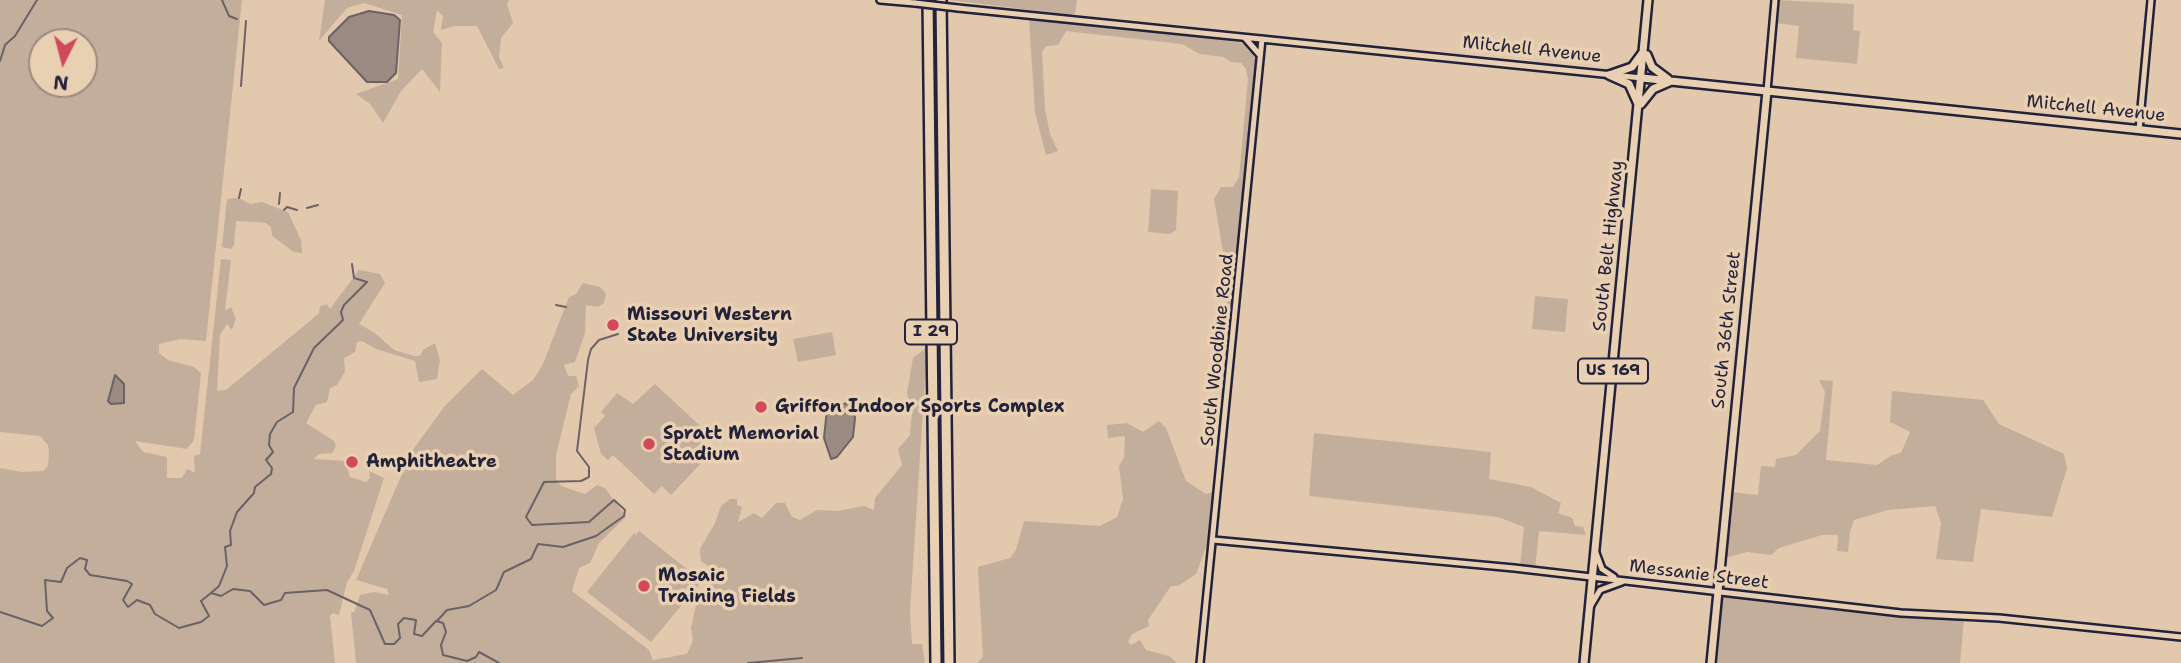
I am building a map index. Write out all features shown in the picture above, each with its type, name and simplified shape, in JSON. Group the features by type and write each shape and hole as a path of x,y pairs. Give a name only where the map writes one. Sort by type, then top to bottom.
{"highway":[{"name":"I 29","path":"928,0 936,663"},
{"name":"I 29","path":"941,0 949,663"}],"main road":[{"name":"South Belt Highway","path":"1584,663 1645,48 1647,0"},
{"path":"1609,75 1632,67 1645,48"},
{"path":"1645,48 1651,67 1673,81"},
{"path":"1609,75 1629,84 1639,108"},
{"name":"Mitchell Avenue","path":"1642,78 2181,134"},
{"path":"1639,108 1653,89 1673,81"},
{"name":"South 36th Street","path":"1711,663 1767,91"}],"street":[{"name":"Mitchell Avenue","path":"880,0 1642,78"},
{"name":"South 36th Street","path":"1767,91 1775,0"},
{"path":"2139,130 2151,0"},
{"path":"1242,37 1254,45 1260,55"},
{"name":"South Woodbine Road","path":"1200,663 1262,39"},
{"name":"Messanie Street","path":"1213,540 1592,577 1901,613 1999,618 2181,637"},
{"path":"1595,547 1602,569 1612,577 1627,581"},
{"path":"1589,610 1600,590 1627,581"}],"shaded area":[{"path":"0,0 242,0 206,341 181,339 159,344 159,353 168,360 194,367 201,373 194,440 187,449 135,441 143,452 167,457 167,478 182,478 187,469 195,473 194,456 200,454 221,259 231,260 225,311 231,307 236,319 232,330 227,324 220,335 217,391 226,390 311,320 319,313 320,306 327,304 330,309 359,270 380,274 385,283 359,324 375,333 394,350 414,356 420,356 423,350 435,343 440,360 437,379 419,382 415,361 376,349 362,341 357,342 355,352 344,358 345,372 337,385 330,388 327,402 316,405 306,423 334,441 336,446 332,453 319,454 314,459 345,461 350,477 366,482 370,478 369,471 384,478 354,571 347,582 339,615 333,613 330,616 335,663 0,663 0,468 22,472 43,471 48,466 49,452 48,445 40,436 0,432"},
{"path":"325,0 509,0 507,4 513,23 501,38 499,57 504,68 499,69 477,26 455,26 441,30 443,16 437,10 433,32 442,43 440,92 422,69 401,91 383,123 370,104 356,94 398,79 402,15 364,3 347,8 319,41"},
{"path":"949,0 1077,0 1075,13 1071,15"},
{"path":"1777,0 1854,4 1853,30 1860,31 1857,64 1796,58 1799,26 1775,23"},
{"path":"369,11 394,15 400,20 396,73 387,82 367,82 329,41 329,37 349,17"},
{"path":"1029,19 1199,35 1251,45 1256,64 1233,305 1227,304 1221,273 1225,264 1214,199 1221,187 1233,187 1239,177 1248,79 1246,69 1241,63 1200,54 1182,44 1066,31 1058,45 1046,46 1042,52 1045,109 1050,134 1058,151 1046,155 1035,112"},
{"path":"1151,189 1178,191 1176,230 1170,234 1148,232"},
{"path":"239,198 250,204 262,202 288,212 301,240 302,253 294,252 272,236 271,227 266,223 257,222 236,221 234,245 231,249 222,247 227,199"},
{"path":"583,283 600,287 606,294 604,303 598,307 586,305 585,333 575,362 564,365 568,376 576,376 579,386 571,394 556,455 556,479 561,486 585,494 597,485 605,488 626,517 599,543 590,563 579,568 572,591 649,650 653,660 687,654 693,640 691,628 696,605 714,570 701,561 700,549 721,506 730,499 737,499 737,505 742,507 738,522 754,513 762,518 776,503 785,503 792,517 800,520 817,510 837,511 864,506 874,510 875,498 902,465 898,449 910,435 912,412 907,393 913,358 927,347 910,612 912,644 922,644 925,663 356,663 351,612 354,612 360,595 374,592 389,595 387,589 356,580 412,451 444,407 482,369 513,395 533,380 543,364 569,297 576,294"},
{"path":"1535,296 1568,299 1565,332 1532,329"},
{"path":"832,332 836,355 798,362 793,339"},
{"path":"115,375 124,384 124,403 111,404 108,401"},
{"path":"1819,380 1833,381 1826,460 1877,465 1892,455 1901,453 1910,432 1890,422 1892,391 1983,400 1999,424 2064,454 2067,468 2052,517 1981,509 1973,562 1936,559 1941,523 1935,506 1888,510 1854,520 1848,552 1837,551 1838,535 1822,535 1779,548 1771,555 1747,552 1724,558 1730,492 1758,495 1761,466 1775,467 1776,459 1796,455 1820,431 1825,392"},
{"name":"Spratt Memorial Stadium","path":"655,384 709,434 695,449 705,459 671,495 662,486 654,494 613,455 608,460 601,454 594,428 605,416 601,412 617,393 633,404"},
{"path":"847,403 852,406 855,418 853,437 837,457 831,459 824,438 827,409"},
{"path":"1159,421 1166,428 1186,481 1206,494 1213,492 1209,539 1196,574 1178,586 1171,586 1148,620 1149,626 1132,634 1128,642 1131,645 1140,640 1146,650 1169,656 1177,663 977,663 983,657 978,567 1010,558 1016,550 1024,521 1100,526 1117,517 1123,499 1119,466 1124,457 1125,436 1108,438 1107,425 1127,423 1143,432"},
{"path":"1314,433 1491,452 1489,479 1531,487 1561,503 1558,513 1572,518 1575,526 1583,527 1586,535 1539,531 1535,569 1520,567 1524,527 1498,517 1309,496"},
{"name":"Mosaic Training Fields","path":"639,531 702,581 651,642 587,592 634,533 636,535"},
{"path":"1726,597 1903,616 1964,619 1960,663 1715,663 1720,600"}],"waterway":[{"path":"0,61 5,45 15,36 37,0"},
{"path":"222,0 229,16 237,19"},
{"path":"241,86 246,21"},
{"path":"239,198 241,189"},
{"path":"279,204 280,193"},
{"path":"307,208 318,205"},
{"path":"284,210 287,207 297,210"},
{"path":"211,593 219,586 227,566 225,547 231,545 230,531 237,512 254,493 255,487 271,474 272,468 266,460 273,452 269,445 270,434 277,422 293,412 294,388 314,348 343,320 341,312 344,305 367,282 354,278 352,264"},
{"path":"556,305 566,307"},
{"path":"437,621 447,610 469,606 496,590 504,572 531,559 538,544 563,547 596,536 624,516 625,510 614,500 589,522 532,525 526,517 544,482 581,481 589,477 589,467 577,451 588,360 591,349 599,340 618,334"},
{"path":"0,612 42,626 53,618 47,611 45,580 61,582 67,568 80,558 87,560 85,569 90,575 132,584 123,600 128,607 137,600 150,605 155,614 179,628 201,622 209,616 201,601 211,593 221,596 233,589 250,591 264,605 281,600 285,593 327,590 370,610 385,644 394,644 400,638 398,624 404,618 416,620 414,634 422,636 436,621 443,623 446,632 441,645 443,655 467,661 476,657 479,652 499,663"},
{"path":"748,663 802,658"}],"place":[{"name":"Missouri Western State University","path":"613,325"},
{"name":"Griffon Indoor Sports Complex","path":"761,407"},
{"name":"Spratt Memorial Stadium","path":"649,444"},
{"name":"Amphitheatre","path":"352,462"},
{"name":"Mosaic Training Fields","path":"644,586"}]}
